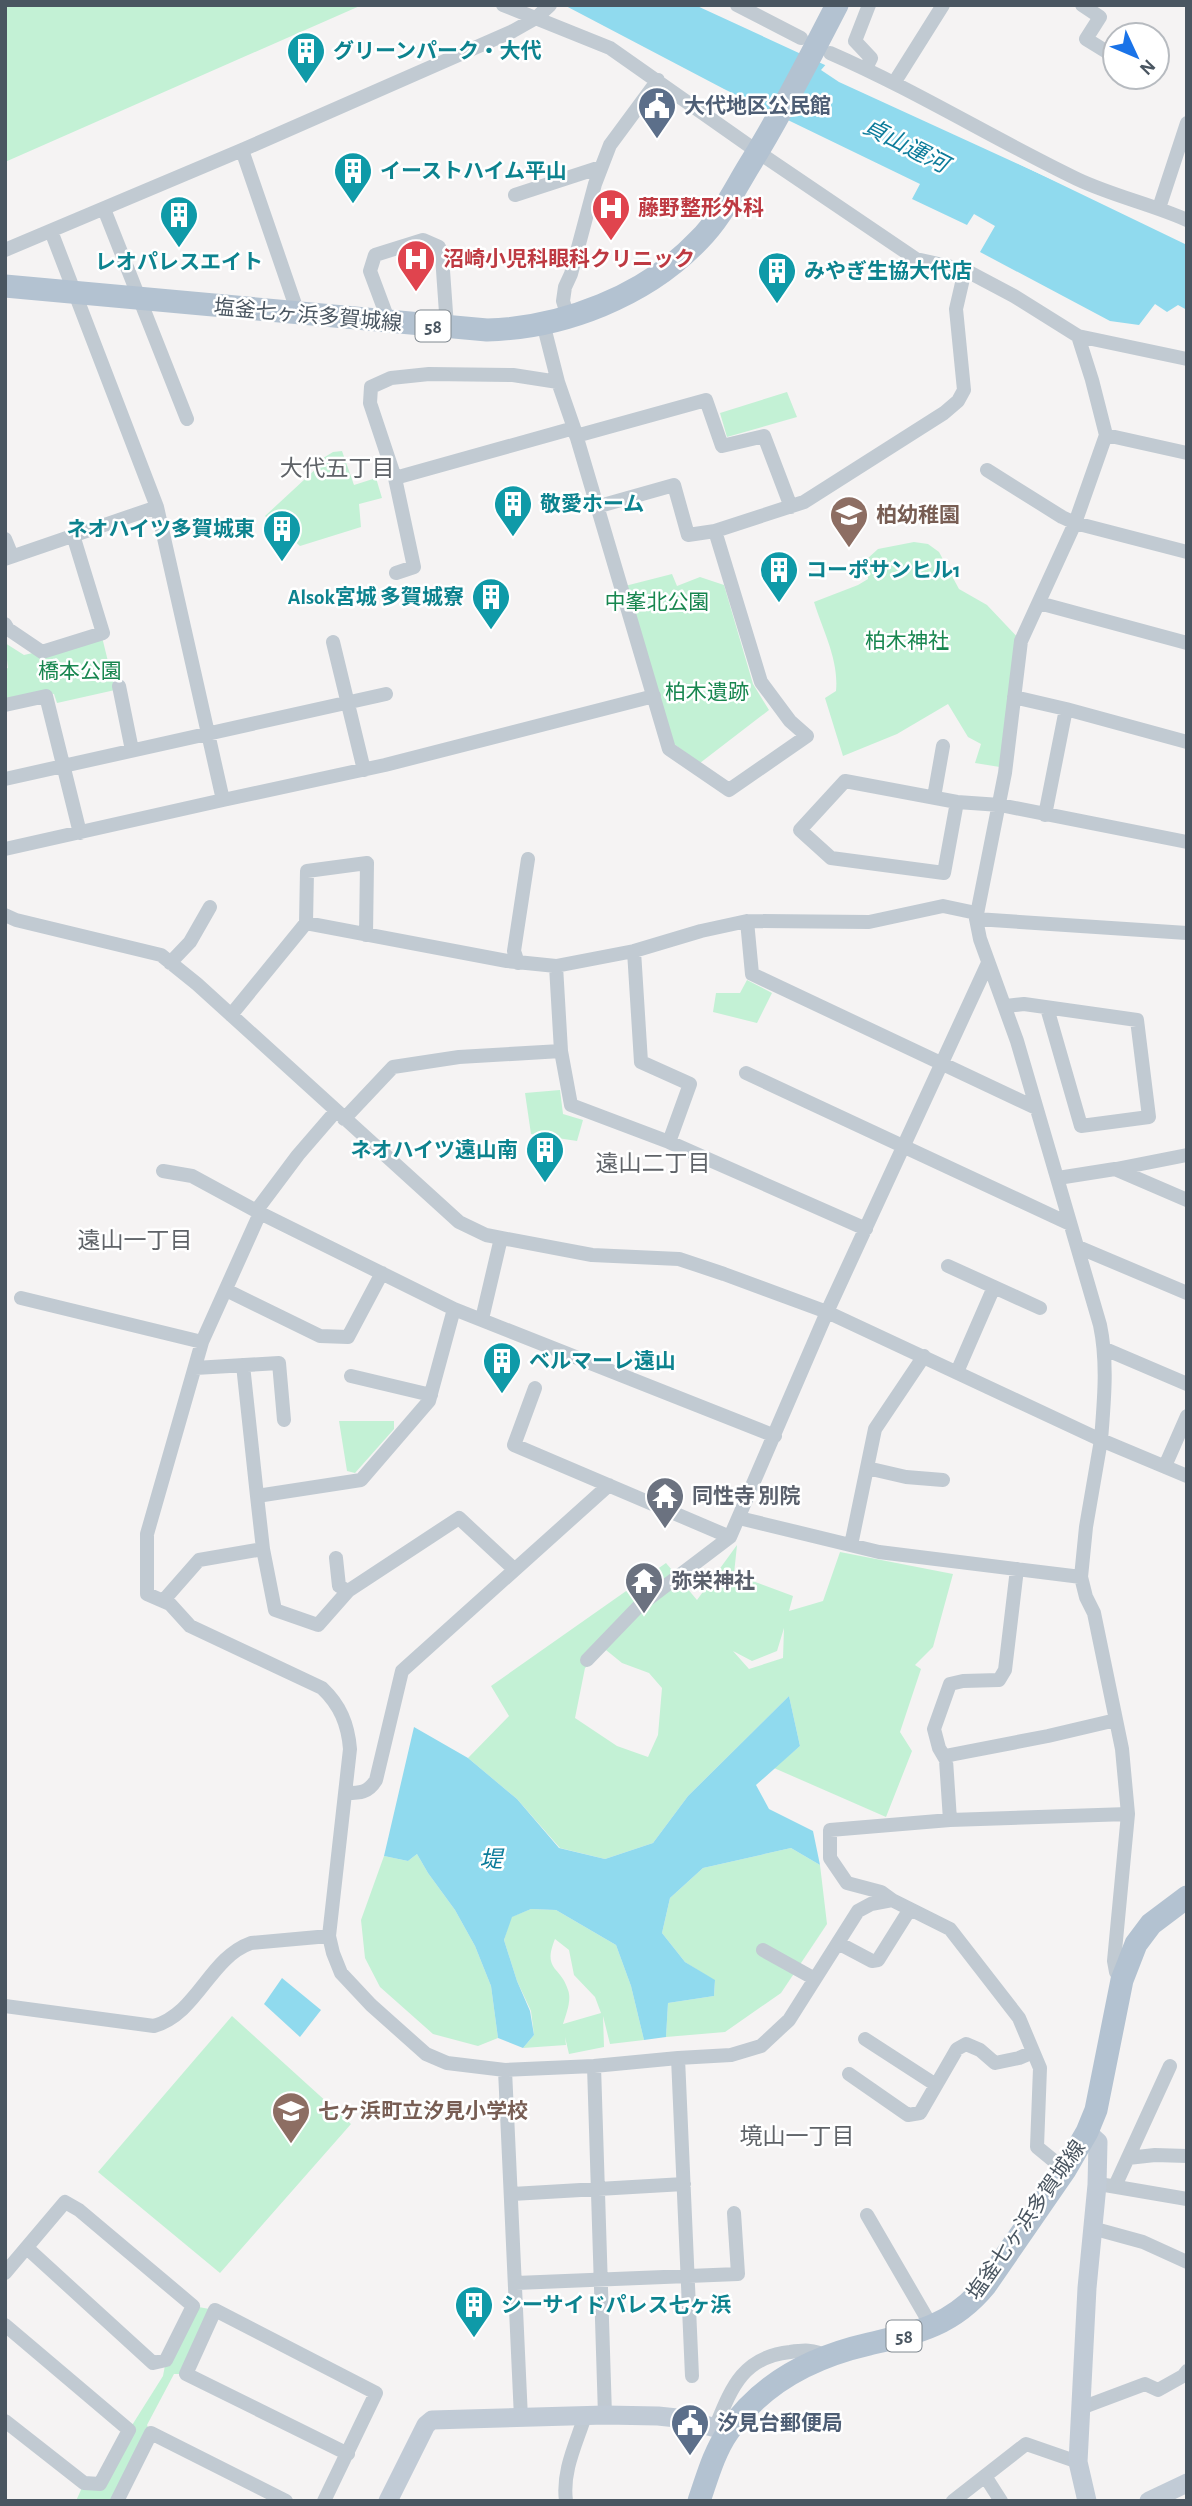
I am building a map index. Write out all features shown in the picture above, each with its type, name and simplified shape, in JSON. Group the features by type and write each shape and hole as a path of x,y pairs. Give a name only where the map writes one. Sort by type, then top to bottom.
{"main road":[{"name":"58","path":"814,48 837,5"},
{"name":"塩釜七ヶ浜多賀城線","path":"5,286 447,327 505,330 568,317 631,290 665,270 699,240 725,208 814,48"},
{"name":"塩釜七ヶ浜多賀城線","path":"699,2501 722,2430 790,2373 826,2356 932,2327 958,2313 977,2296 1065,2170 1087,2132 1096,2110 1122,1980 1143,1933 1187,1897"}],"street":[{"path":"503,5 610,48 916,259 965,270 1014,296 1077,335 1187,359"},
{"path":"5,250 513,31 536,18 550,5"},
{"path":"737,5 814,48 866,68 1076,178 1109,193 1159,208 1187,220"},
{"path":"866,68 871,58 855,41 869,5"},
{"path":"894,83 943,5"},
{"path":"1082,5 1100,17 1086,39 1101,48"},
{"path":"568,317 563,301 565,287 601,167 610,145 658,80"},
{"path":"1159,208 1187,123"},
{"path":"242,150 298,313"},
{"path":"515,195 601,167"},
{"path":"104,209 187,419"},
{"path":"51,231 158,507 223,800"},
{"path":"389,322 370,271 375,255 423,240 439,247 442,256 447,327"},
{"path":"596,507 674,485 688,535 715,531 804,502 888,450 958,401 964,390 956,309 965,270"},
{"path":"543,323 558,382 669,749 729,790 807,736 790,721 761,682 715,531"},
{"path":"1077,335 1106,435 1075,523 1021,641 1000,805 976,916 988,963 1006,1006 1058,1178 1105,1349 1101,1440 1086,1527 1081,1577 1094,1613 1122,1749 1128,1814 1114,1961 1116,1972 1122,1980"},
{"path":"396,573 414,567 395,478 370,403 371,387 391,377 429,374 513,375 558,382"},
{"path":"395,478 706,400 722,446 764,436 790,507"},
{"path":"1106,435 1187,453"},
{"path":"988,470 1075,523 1187,552"},
{"path":"5,539 9,557 158,507"},
{"path":"5,624 8,629 42,652 103,633 73,535"},
{"path":"1039,603 1187,643"},
{"path":"333,642 364,770"},
{"path":"119,686 132,750"},
{"path":"5,779 386,694"},
{"path":"5,705 46,696 80,833"},
{"path":"5,849 364,770 654,696"},
{"path":"1014,698 1066,709 1187,742"},
{"path":"1045,815 1066,709"},
{"path":"934,797 943,747"},
{"path":"957,802 944,873 831,858 800,830 845,781 957,802 1000,805 1187,842"},
{"path":"517,962 514,951 528,859"},
{"path":"231,1015 306,923 307,871 367,863 366,935"},
{"path":"306,923 517,962 556,966 634,951 701,931 747,922 869,922 943,906 976,916 1187,933"},
{"path":"170,963 190,942 210,908"},
{"path":"5,915 16,920 161,955 459,1222 486,1235 592,1255 679,1259 827,1312 1101,1440 1187,1476"},
{"path":"747,922 752,974 1036,1108"},
{"path":"634,951 641,1062 690,1084 669,1142"},
{"path":"587,1660 639,1606 730,1537 827,1312 988,963"},
{"path":"556,966 561,1051 571,1105 669,1142 866,1229"},
{"path":"1006,1006 1024,1004 1137,1020 1149,1117 1081,1126 1047,1008"},
{"path":"561,1051 459,1056 393,1067 298,1155 258,1212 202,1342 147,1534 147,1594 170,1604 190,1626 322,1688 337,1701 349,1733 350,1749 329,1936 341,1973 355,1990 426,2054 447,2063 505,2070 594,2066 731,2055 761,2046 789,2020 858,1911 871,1904 892,1900"},
{"path":"746,1073 1070,1224"},
{"path":"1058,1178 1187,1155"},
{"path":"1115,1169 1187,1200"},
{"path":"163,1171 192,1175 258,1212 454,1309 775,1436"},
{"path":"482,1319 501,1238"},
{"path":"1078,1247 1187,1293"},
{"path":"948,1266 1040,1308"},
{"path":"226,1290 320,1336 348,1337 382,1273"},
{"path":"957,1372 994,1287"},
{"path":"21,1298 202,1342"},
{"path":"257,1496 361,1480 429,1402 454,1309"},
{"path":"1105,1349 1187,1384"},
{"path":"851,1545 875,1429 924,1356"},
{"path":"195,1368 279,1363 284,1420"},
{"path":"243,1365 263,1549 275,1610 318,1625 348,1591 459,1518 514,1569"},
{"path":"351,1376 431,1395"},
{"path":"535,1388 514,1445 730,1537"},
{"path":"1165,1466 1187,1416"},
{"path":"867,1468 906,1477 943,1480"},
{"path":"346,1793 363,1793 372,1788 376,1780 402,1671 609,1485"},
{"path":"739,1518 879,1552 1081,1577"},
{"path":"163,1601 199,1560 263,1549"},
{"path":"336,1558 339,1586 348,1591"},
{"path":"950,1820 946,1760 934,1729 950,1684 999,1680 1005,1670 1017,1569"},
{"path":"946,1760 950,1755 1116,1720"},
{"path":"1065,2170 1037,2147 1040,2068 1019,2018 950,1929 881,1892 847,1883 830,1858 830,1830 950,1820 1128,1814"},
{"path":"838,1943 872,1961 878,1960 910,1909"},
{"path":"5,2006 154,2026 167,2022 179,2013 226,1957 240,1947 251,1943 329,1936"},
{"path":"763,1950 815,1979"},
{"path":"865,2039 936,2085"},
{"path":"849,2074 908,2115 920,2113 957,2049 966,2044 980,2050 995,2063 1033,2052"},
{"path":"678,2058 692,2376"},
{"path":"594,2066 606,2415"},
{"path":"1087,2501 1078,2462 1092,2228 1106,2185 1128,2158 1170,2066"},
{"path":"505,2070 521,2418"},
{"path":"1087,2132 1098,2142 1106,2185"},
{"path":"1128,2158 1187,2156"},
{"path":"512,2194 684,2184"},
{"path":"1106,2185 1187,2199"},
{"path":"5,2273 26,2248 65,2202 79,2210 193,2306 166,2360 153,2363 26,2248"},
{"path":"516,2283 738,2274 734,2213"},
{"path":"867,2215 932,2327"},
{"path":"1092,2228 1143,2242 1187,2262"},
{"path":"324,2501 348,2454 376,2393 215,2310 186,2374 348,2454"},
{"path":"5,2325 129,2430 100,2484 84,2483 5,2421"},
{"path":"388,2501 429,2422 442,2419 606,2415 677,2418 722,2430 731,2390 757,2361 778,2353 807,2350 819,2351 826,2356"},
{"path":"747,2370 762,2395"},
{"path":"1081,2408 1144,2384 1158,2390 1187,2371"},
{"path":"566,2501 567,2466 585,2416"},
{"path":"121,2499 151,2433 286,2501"},
{"path":"953,2501 1026,2444 1078,2462"},
{"path":"985,2476 1001,2501"},
{"path":"1149,2501 1187,2483"}],"green space":[{"path":"5,5 362,5 5,162"},
{"path":"787,392 797,417 727,437 720,413"},
{"path":"342,451 354,485 376,478 382,498 359,504 361,527 300,546 265,516 319,466 320,460 333,452"},
{"name":"柏木神社","path":"914,542 928,544 939,552 959,589 987,605 1021,641 1006,768 975,763 981,744 968,737 948,704 897,734 843,756 825,698 836,691 835,668 814,602 868,579 867,559 878,549"},
{"name":"柏木遺跡","path":"672,574 677,586 700,577 724,585 753,684 769,710 700,763 674,744 625,586"},
{"name":"橋本公園","path":"102,637 115,690 57,703 54,694 46,693 7,702 5,669 8,668 5,643 24,655"},
{"path":"747,980 772,993 757,1023 713,1012 716,993 740,993"},
{"path":"560,1090 563,1114 583,1120 577,1141 531,1134 525,1093"},
{"path":"339,1421 394,1421 394,1429 355,1473 347,1471"},
{"path":"737,1545 734,1574 793,1596 789,1611 823,1601 840,1552 953,1574 933,1647 915,1665 921,1669 900,1732 912,1751 886,1817 774,1768 800,1746 789,1696 688,1796 653,1843 605,1859 560,1848 517,1799 468,1758 509,1716 491,1686 666,1563 697,1600","holes":["784,1628 783,1658 749,1669 733,1651 752,1661 777,1651","606,1650 622,1663 649,1673 662,1688 658,1735 648,1757 617,1746 575,1718 585,1668"]},
{"path":"791,1848 820,1865 827,1924 781,1993 725,2032 666,2037 668,2003 714,1996 715,1981 685,1962 662,1933 670,1898 703,1868"},
{"path":"417,1854 455,1910 475,1946 491,1986 498,2038 478,2046 433,2034 380,1987 365,1958 361,1920 384,1856 408,1861"},
{"path":"531,1909 556,1910 616,1945 631,1986 644,2040 610,2044 603,2016 604,2047 569,2054 565,2037 566,2045 523,2048 534,2035 531,2011 517,1981 504,1940 511,1917","holes":["555,1939 569,1950 574,1975 595,1997 601,2013 563,2024 569,1994 565,1982 552,1963"]},
{"path":"232,2016 351,2124 220,2273 98,2172"},
{"path":"193,2306 215,2310 186,2374 174,2374 147,2425 151,2433 117,2501 76,2501 84,2483 101,2483 129,2430 163,2376 166,2360"}],"water":[{"name":"貞山運河","path":"564,5 695,5 838,71 1021,165 1187,245 1187,310 1178,305 1167,312 1155,304 1139,325 1110,321 980,252 995,226 974,214 967,225 912,199 920,184 724,89"},
{"name":"堤","path":"789,1696 800,1746 756,1785 769,1809 813,1831 820,1865 791,1848 703,1868 670,1898 662,1933 685,1962 715,1980 714,1996 668,2003 666,2037 644,2040 631,1986 616,1945 556,1910 531,1909 512,1917 504,1940 530,2011 534,2035 523,2048 498,2038 491,1986 475,1946 455,1910 417,1854 408,1861 384,1856 414,1727 468,1758 517,1799 559,1848 605,1859 653,1843 688,1796"},
{"path":"282,1978 321,2010 300,2037 264,2004"}],"pier":[{"path":"828,62 1173,235 839,82 821,70"}],"place":[{"name":"グリーンパーク・大代","path":"306,85"},
{"name":"大代地区公民館","path":"657,140"},
{"name":"イーストハイム平山","path":"353,205"},
{"name":"藤野整形外科","path":"611,242"},
{"name":"レオパレスエイト","path":"179,249"},
{"name":"沼崎小児科眼科クリニック","path":"416,293"},
{"name":"みやぎ生協大代店","path":"777,305"},
{"name":"敬愛ホーム","path":"513,538"},
{"name":"柏幼稚園","path":"849,549"},
{"name":"ネオハイツ多賀城東","path":"282,563"},
{"name":"コーポサンヒル1","path":"779,604"},
{"name":"Alsok宮城 多賀城寮","path":"491,631"},
{"name":"ネオハイツ遠山南","path":"545,1184"},
{"name":"ベルマーレ遠山","path":"502,1395"},
{"name":"同性寺 別院","path":"665,1530"},
{"name":"弥栄神社","path":"644,1615"},
{"name":"七ヶ浜町立汐見小学校","path":"291,2145"},
{"name":"シーサイドパレス七ヶ浜","path":"474,2339"},
{"name":"汐見台郵便局","path":"690,2457"}],"district":[{"name":"大代五丁目","path":"337,468"},
{"name":"遠山二丁目","path":"653,1163"},
{"name":"遠山一丁目","path":"135,1240"},
{"name":"境山一丁目","path":"797,2136"}],"park label":[{"name":"中峯北公園","path":"657,602"}]}
